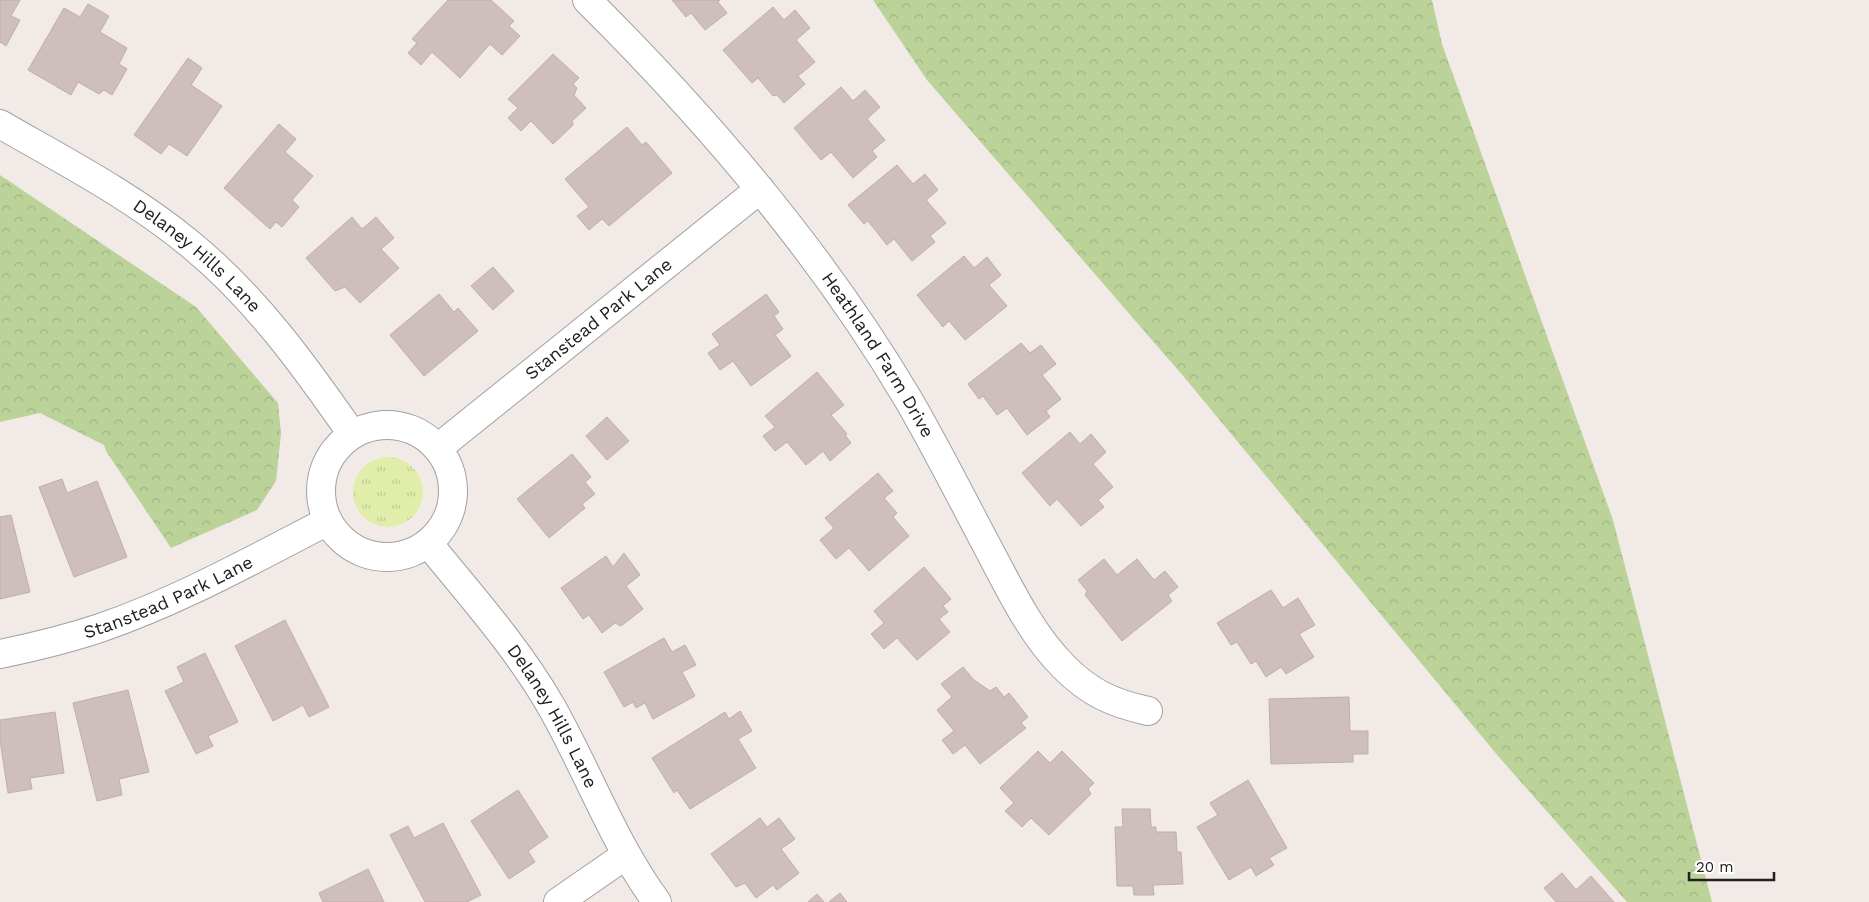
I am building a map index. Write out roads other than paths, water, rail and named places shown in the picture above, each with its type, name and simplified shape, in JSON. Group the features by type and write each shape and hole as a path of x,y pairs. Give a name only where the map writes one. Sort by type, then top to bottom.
{"street":[{"name":"Heathland Farm Drive","path":"587,0 693,110 801,241 907,398 1010,591 1037,634 1063,666 1091,690 1117,704 1148,711"},
{"name":"Delaney Hills Lane","path":"0,124 146,211 190,244 228,278 299,358 352,434"},
{"name":"Stanstead Park Lane","path":"438,448 760,189"},
{"path":"388,424 406,427 424,436 438,448 449,467 453,488 452,502 442,528 428,543 407,554 384,557 362,552 342,540 328,521 322,502 321,482 326,464 336,447 352,434 369,426 388,424"},
{"name":"Stanstead Park Lane","path":"0,654 40,646 100,628 161,604 328,521"},
{"name":"Delaney Hills Lane","path":"428,543 516,651 550,704 574,748 626,855 657,902"},
{"path":"558,902 626,855"}]}
